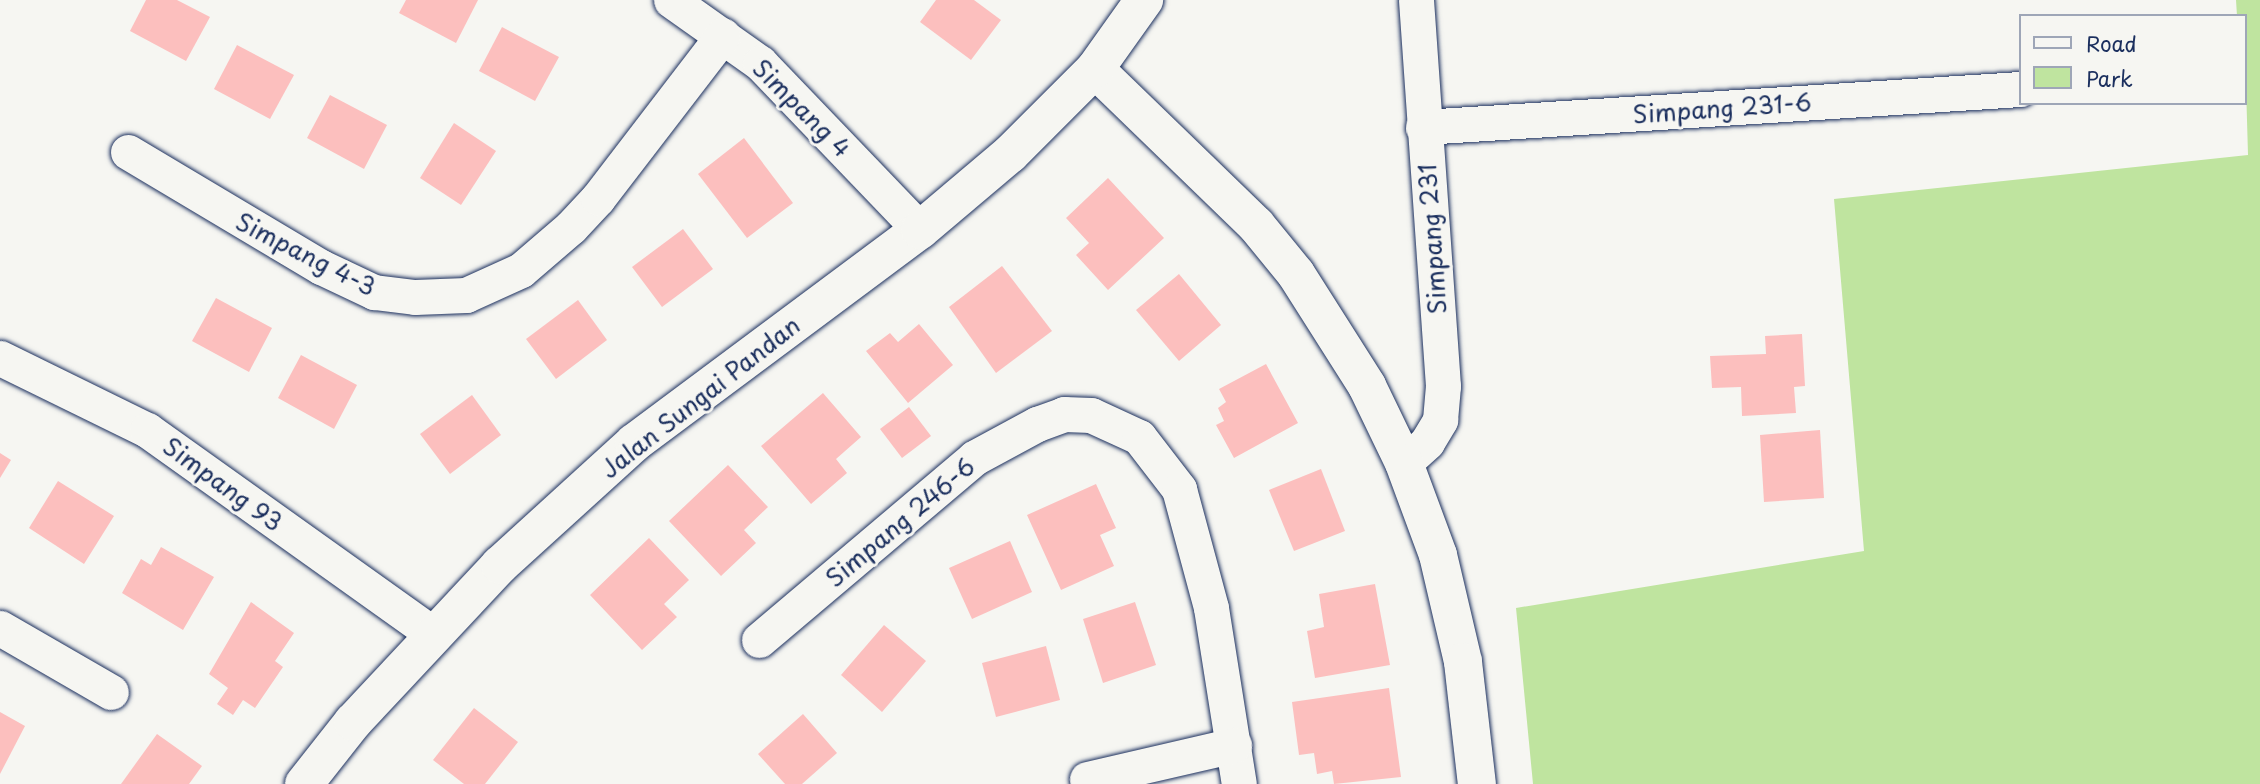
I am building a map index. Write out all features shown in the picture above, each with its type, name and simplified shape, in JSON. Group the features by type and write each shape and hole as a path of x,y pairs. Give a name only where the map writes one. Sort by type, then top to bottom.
{"street":[{"name":"Simpang 4","path":"671,0 723,35 794,94 920,230"},
{"name":"Jalan Sungai Pandan","path":"304,784 433,634 500,565 634,443 920,230 1010,154 1095,69 1144,0"},
{"name":"Simpang 231","path":"1404,463 1427,442 1440,420 1443,386 1416,0"},
{"name":"Simpang 4-3","path":"128,152 321,267 374,292 415,297 466,295 521,270 571,227 598,198 723,35"},
{"path":"1095,69 1238,206 1296,274 1367,386 1422,507 1452,607 1477,784"},
{"name":"Simpang 231-6","path":"1423,127 2018,89"},
{"name":"Simpang 93","path":"0,358 147,430 433,634"},
{"name":"Simpang 246-6","path":"759,640 974,458 1037,424 1064,414 1091,415 1139,437 1179,489 1210,608 1239,784"},
{"path":"0,628 111,692"},
{"path":"1087,779 1234,746"}],"green space":[{"path":"2236,0 2260,0 2260,784 1533,784 1516,608 1864,551 1834,199 2248,155 2246,14 2237,14"}],"building":[{"path":"146,0 177,0 210,17 186,61 130,31"},
{"path":"406,0 478,0 456,43 399,13"},
{"path":"936,0 974,0 1001,20 971,60 920,22"},
{"path":"502,27 559,57 535,101 479,71"},
{"path":"237,45 294,75 270,119 214,89"},
{"path":"330,95 387,125 364,169 307,138"},
{"path":"454,123 496,151 461,205 420,178"},
{"path":"744,138 793,203 747,238 698,174"},
{"path":"1108,178 1164,238 1108,290 1076,255 1089,243 1066,218"},
{"path":"683,229 713,269 662,307 632,267"},
{"path":"1002,266 1052,331 996,373 949,307"},
{"path":"1179,274 1221,325 1179,361 1136,310"},
{"path":"216,298 272,328 249,372 192,341"},
{"path":"578,300 607,340 556,379 526,339"},
{"path":"919,324 953,365 908,403 866,351 890,333 898,342"},
{"path":"1802,334 1805,386 1794,387 1796,413 1742,416 1741,387 1712,388 1710,356 1766,354 1765,336"},
{"path":"301,355 357,385 334,429 278,398"},
{"path":"1266,364 1298,423 1234,458 1216,425 1224,421 1218,408 1226,402 1219,389"},
{"path":"823,393 861,437 836,459 847,473 811,504 761,446"},
{"path":"472,395 501,435 450,474 420,434"},
{"path":"909,407 931,436 902,458 880,429"},
{"path":"1820,430 1824,498 1764,502 1760,435"},
{"path":"0,453 11,460 0,478"},
{"path":"728,465 768,507 744,530 756,543 721,576 669,521"},
{"path":"1321,469 1345,531 1294,551 1269,490"},
{"path":"58,481 114,516 84,564 29,528"},
{"path":"1096,484 1116,528 1100,535 1114,566 1061,590 1027,515"},
{"path":"649,538 689,580 664,604 677,617 642,650 590,595"},
{"path":"1010,541 1032,592 972,619 949,568"},
{"path":"161,547 214,577 183,630 122,593 141,559 151,565"},
{"path":"1375,584 1390,665 1315,678 1307,631 1324,627 1319,594"},
{"path":"251,602 294,633 275,661 283,667 255,708 243,700 233,715 217,704 228,688 209,674"},
{"path":"1135,602 1156,665 1103,683 1083,619"},
{"path":"884,625 926,661 882,712 841,675"},
{"path":"1046,646 1060,700 996,717 982,663"},
{"path":"1389,688 1401,777 1334,784 1332,771 1317,774 1314,753 1299,755 1292,702"},
{"path":"474,708 518,742 485,784 464,784 433,760"},
{"path":"0,712 25,726 0,774"},
{"path":"803,714 837,753 802,784 785,784 758,754"},
{"path":"157,734 202,766 189,784 121,784"}]}
